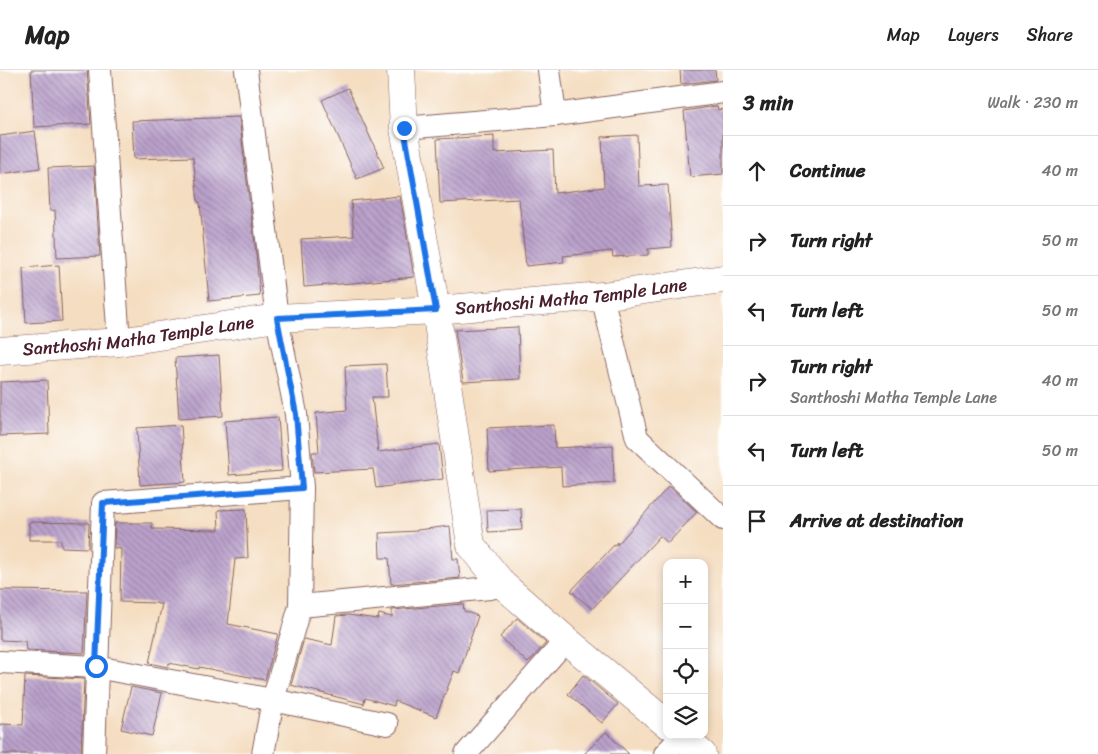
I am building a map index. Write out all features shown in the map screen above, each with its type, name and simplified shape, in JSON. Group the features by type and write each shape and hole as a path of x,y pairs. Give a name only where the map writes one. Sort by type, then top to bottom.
{"street":[{"path":"100,70 119,342"},
{"path":"246,70 277,318 296,414 302,488 300,606 273,700 263,754"},
{"path":"401,70 404,128 436,310 472,544 504,585 679,741"},
{"path":"549,70 555,115"},
{"path":"404,128 555,115 723,92"},
{"name":"Santhoshi Matha Temple Lane","path":"0,351 119,342 277,318 436,310 602,296 723,279"},
{"path":"602,296 637,438 723,519"},
{"path":"94,754 103,503 302,488"},
{"path":"300,606 480,589 504,585"},
{"path":"466,754 566,640"},
{"path":"0,662 96,666 388,724"}],"building":[{"path":"31,70 87,70 91,124 34,127"},
{"path":"680,70 715,70 716,80 681,84"},
{"path":"348,88 384,168 357,179 322,100"},
{"path":"717,106 718,110 723,109 723,174 690,177 684,111"},
{"path":"239,117 260,296 209,301 200,202 198,202 193,157 134,159 132,121"},
{"path":"35,131 40,168 0,174 0,136"},
{"path":"637,135 639,186 668,185 672,247 648,249 648,255 613,257 612,251 563,256 564,262 526,266 519,199 440,203 437,139 494,136 494,153 553,150 555,193 604,187 602,137"},
{"path":"94,166 100,256 57,258 55,210 50,211 48,168"},
{"path":"400,196 414,277 304,287 301,239 354,236 351,201"},
{"path":"59,265 62,321 26,323 23,268"},
{"path":"518,327 520,379 463,382 455,330"},
{"path":"219,355 223,416 179,419 175,358"},
{"path":"386,364 388,397 372,397 378,452 439,444 443,479 376,488 373,469 314,472 312,452 319,452 316,413 347,410 345,366"},
{"path":"47,380 49,434 0,436 0,382"},
{"path":"278,417 282,471 229,475 225,421"},
{"path":"181,425 185,482 140,485 137,428"},
{"path":"554,425 555,448 613,445 614,483 562,486 561,467 489,471 487,428"},
{"path":"669,486 697,512 668,543 660,536 592,609 571,591 617,542 617,545"},
{"path":"246,509 248,558 235,559 228,624 278,634 265,680 199,667 199,669 169,663 168,667 149,663 162,604 120,602 121,549 114,548 115,523 152,523 152,529 219,530 218,510"},
{"path":"521,509 522,530 488,532 487,510"},
{"path":"29,522 89,523 88,548 61,547 61,540 29,540"},
{"path":"450,526 453,559 458,559 460,578 391,584 389,558 380,558 379,533 417,531"},
{"path":"0,590 87,591 84,653 26,650 25,641 0,640"},
{"path":"463,604 464,611 478,616 459,673 454,671 436,717 395,701 394,706 365,698 364,704 291,685 304,639 332,645 336,616 348,615 378,619 379,614 392,617 392,610"},
{"path":"517,618 546,643 528,663 500,637"},
{"path":"583,675 618,704 602,723 568,694"},
{"path":"25,676 84,679 81,754 0,754 0,724 23,725"},
{"path":"131,687 162,693 152,736 121,729"},
{"path":"606,732 629,754 584,754"}],"route":[{"path":"96,666 103,503 302,488 296,414 277,318 436,310 404,128"}]}
